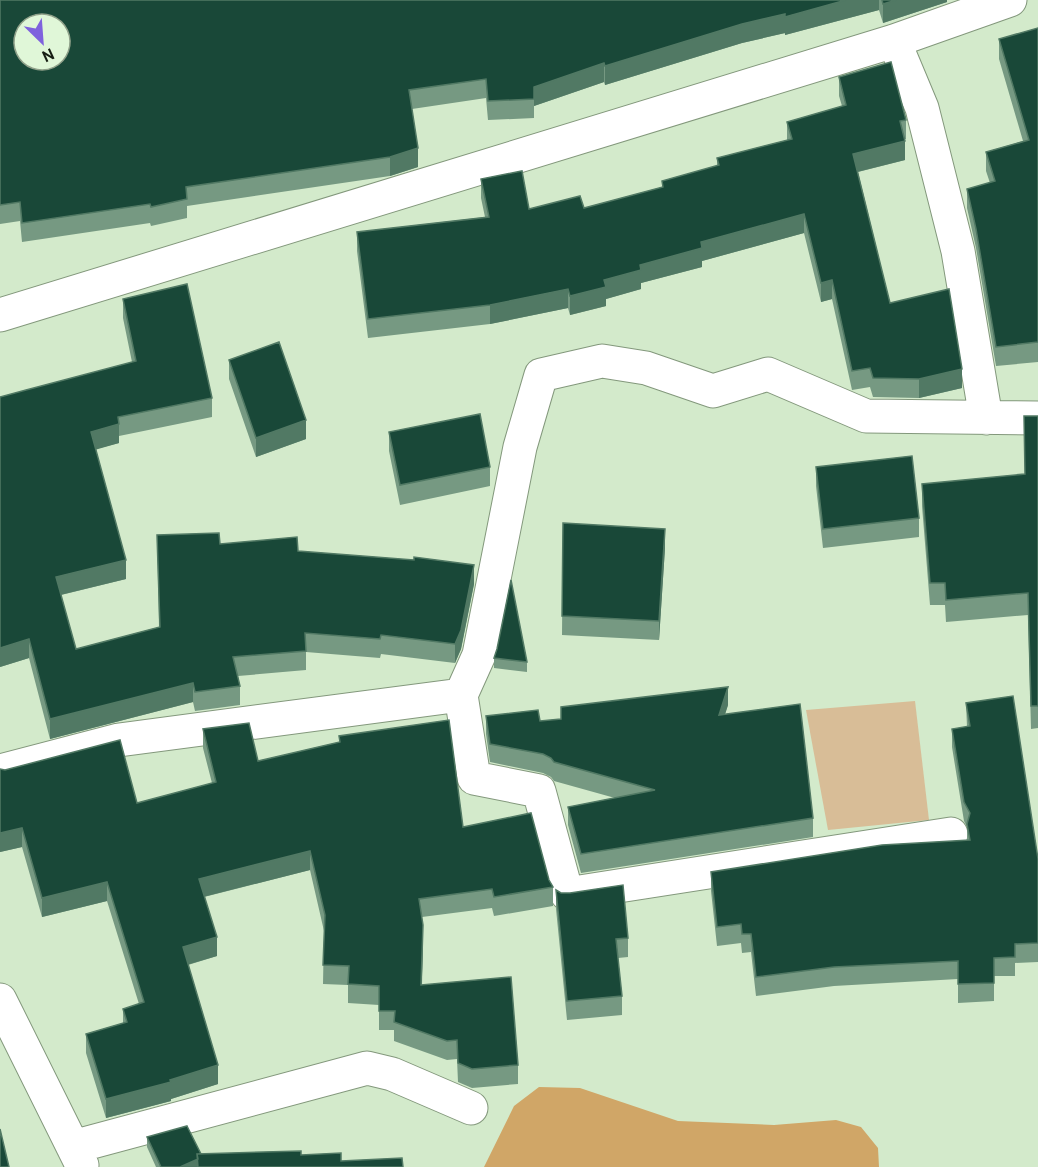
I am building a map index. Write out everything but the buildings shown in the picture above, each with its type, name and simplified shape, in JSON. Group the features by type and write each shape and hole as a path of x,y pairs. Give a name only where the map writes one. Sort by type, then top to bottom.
{"street":[{"path":"0,315 894,41 1011,0"},
{"path":"894,41 922,108 958,251 986,418"},
{"path":"951,834 567,894 538,791 474,778 461,695 479,656 520,447 541,375 602,361 646,368 713,391 768,374 866,416 1038,418"},
{"path":"0,771 119,740 461,695"},
{"path":"0,999 78,1157 367,1068 392,1074 471,1108"}],"shaded area":[{"path":"915,701 929,820 828,830 806,710"},
{"path":"539,1087 580,1088 678,1121 774,1125 836,1120 861,1127 878,1148 879,1167 484,1167 514,1106"}]}
